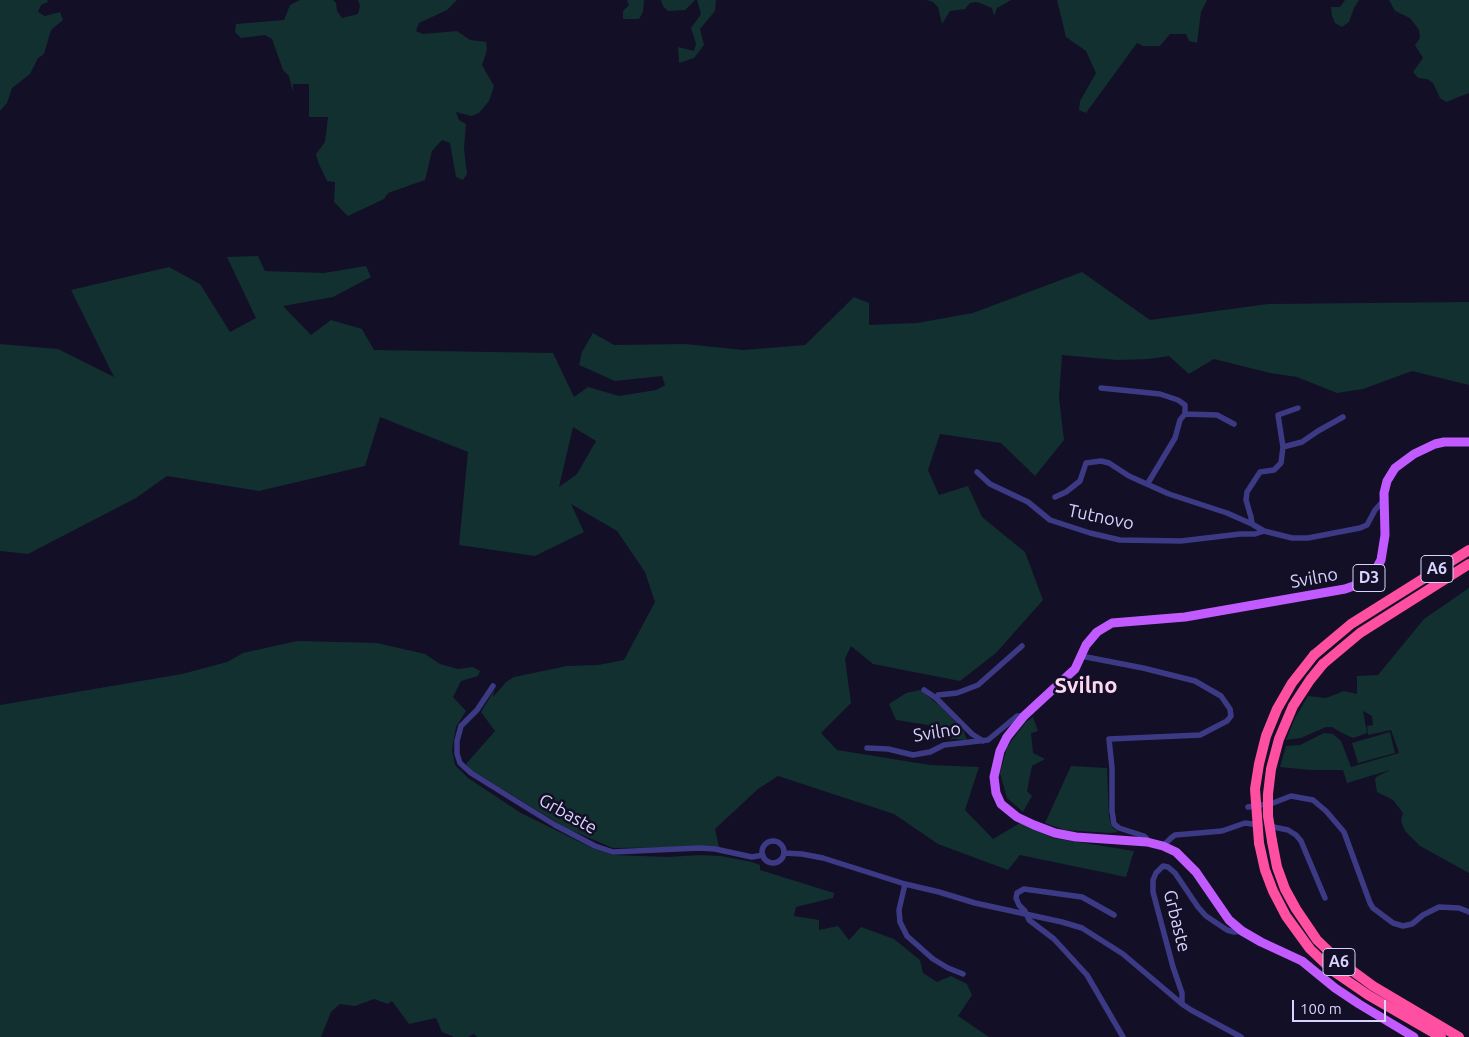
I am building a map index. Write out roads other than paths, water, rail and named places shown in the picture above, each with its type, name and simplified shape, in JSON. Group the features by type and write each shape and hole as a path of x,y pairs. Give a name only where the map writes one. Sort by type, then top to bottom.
{"highway":[{"name":"A6","path":"1441,1037 1368,995 1333,971 1310,949 1286,916 1265,870 1258,843 1255,789 1266,736 1277,709 1314,655 1351,624 1469,550"},
{"name":"A6","path":"1459,1037 1373,986 1339,961 1317,940 1296,909 1277,867 1268,816 1268,794 1271,769 1278,739 1293,706 1323,664 1360,633 1469,564"}],"main road":[{"name":"Svilno","path":"1414,1037 1358,1004 1302,961 1242,931 1230,920 1196,872 1176,852 1148,842 1076,837 1055,833 1017,817 1005,808 996,793 994,777 1000,751 1007,737 1024,716 1077,666 1092,637 1097,632 1112,623 1194,615 1345,589 1365,582 1374,573 1381,560 1385,535 1384,500 1390,476 1404,461 1423,449 1444,442 1469,442"}],"street":[{"path":"1101,388 1170,397 1185,404 1185,414 1180,420 1171,447 1148,483"},
{"path":"1252,524 1246,500 1247,492 1260,472 1278,468 1281,463 1283,447 1278,415 1298,408"},
{"path":"1185,414 1217,415 1234,424"},
{"path":"1283,447 1302,442 1343,417"},
{"name":"Tutnovo","path":"1055,497 1074,487 1080,480 1086,463 1101,460 1129,476 1169,494 1214,508 1264,531 1301,538 1360,528 1367,524 1375,510 1384,500"},
{"name":"Tutnovo","path":"977,472 990,484 1028,502 1050,520 1090,533 1120,540 1181,541 1254,534 1264,531"},
{"name":"Svilno","path":"983,741 972,734 936,698 938,695 966,691 978,685 1022,646"},
{"name":"Svilno","path":"1081,656 1143,668 1195,681 1221,696 1230,709 1231,716 1227,721 1200,735 1109,739 1114,824 1119,828 1144,836 1148,842"},
{"name":"Grbaste","path":"493,686 477,710 461,726 457,741 457,754 460,763 471,773 516,802 555,825 596,846 613,852 699,848 715,849 752,857 763,855"},
{"path":"924,690 936,698"},
{"name":"Svilno","path":"867,748 888,749 912,754 930,752 944,745 988,740 1018,716 1024,716"},
{"path":"1248,807 1273,803 1291,796 1313,800 1326,811 1344,832 1370,903 1393,923 1403,926 1412,924 1422,915 1439,907 1459,908 1469,912"},
{"path":"1163,846 1175,835 1222,831 1246,823 1288,830 1301,840 1326,898"},
{"name":"Grbaste","path":"772,841 780,843 784,853 782,859 776,863 766,861 763,855 764,847 772,841"},
{"name":"Grbaste","path":"784,853 824,858 905,884 1082,928 1123,954 1182,1004 1241,1037"},
{"name":"Grbaste","path":"1182,1004 1182,993 1153,892 1153,880 1156,873 1163,866 1168,867 1175,873 1206,916 1226,930 1242,931"},
{"path":"905,884 898,910 900,922 907,936 933,959 963,974"},
{"name":"Grbaste","path":"1114,915 1082,897 1024,889 1017,893 1016,898 1029,920 1054,939 1087,975 1124,1037"}],"district":[{"name":"Svilno","path":"1086,686"}]}
